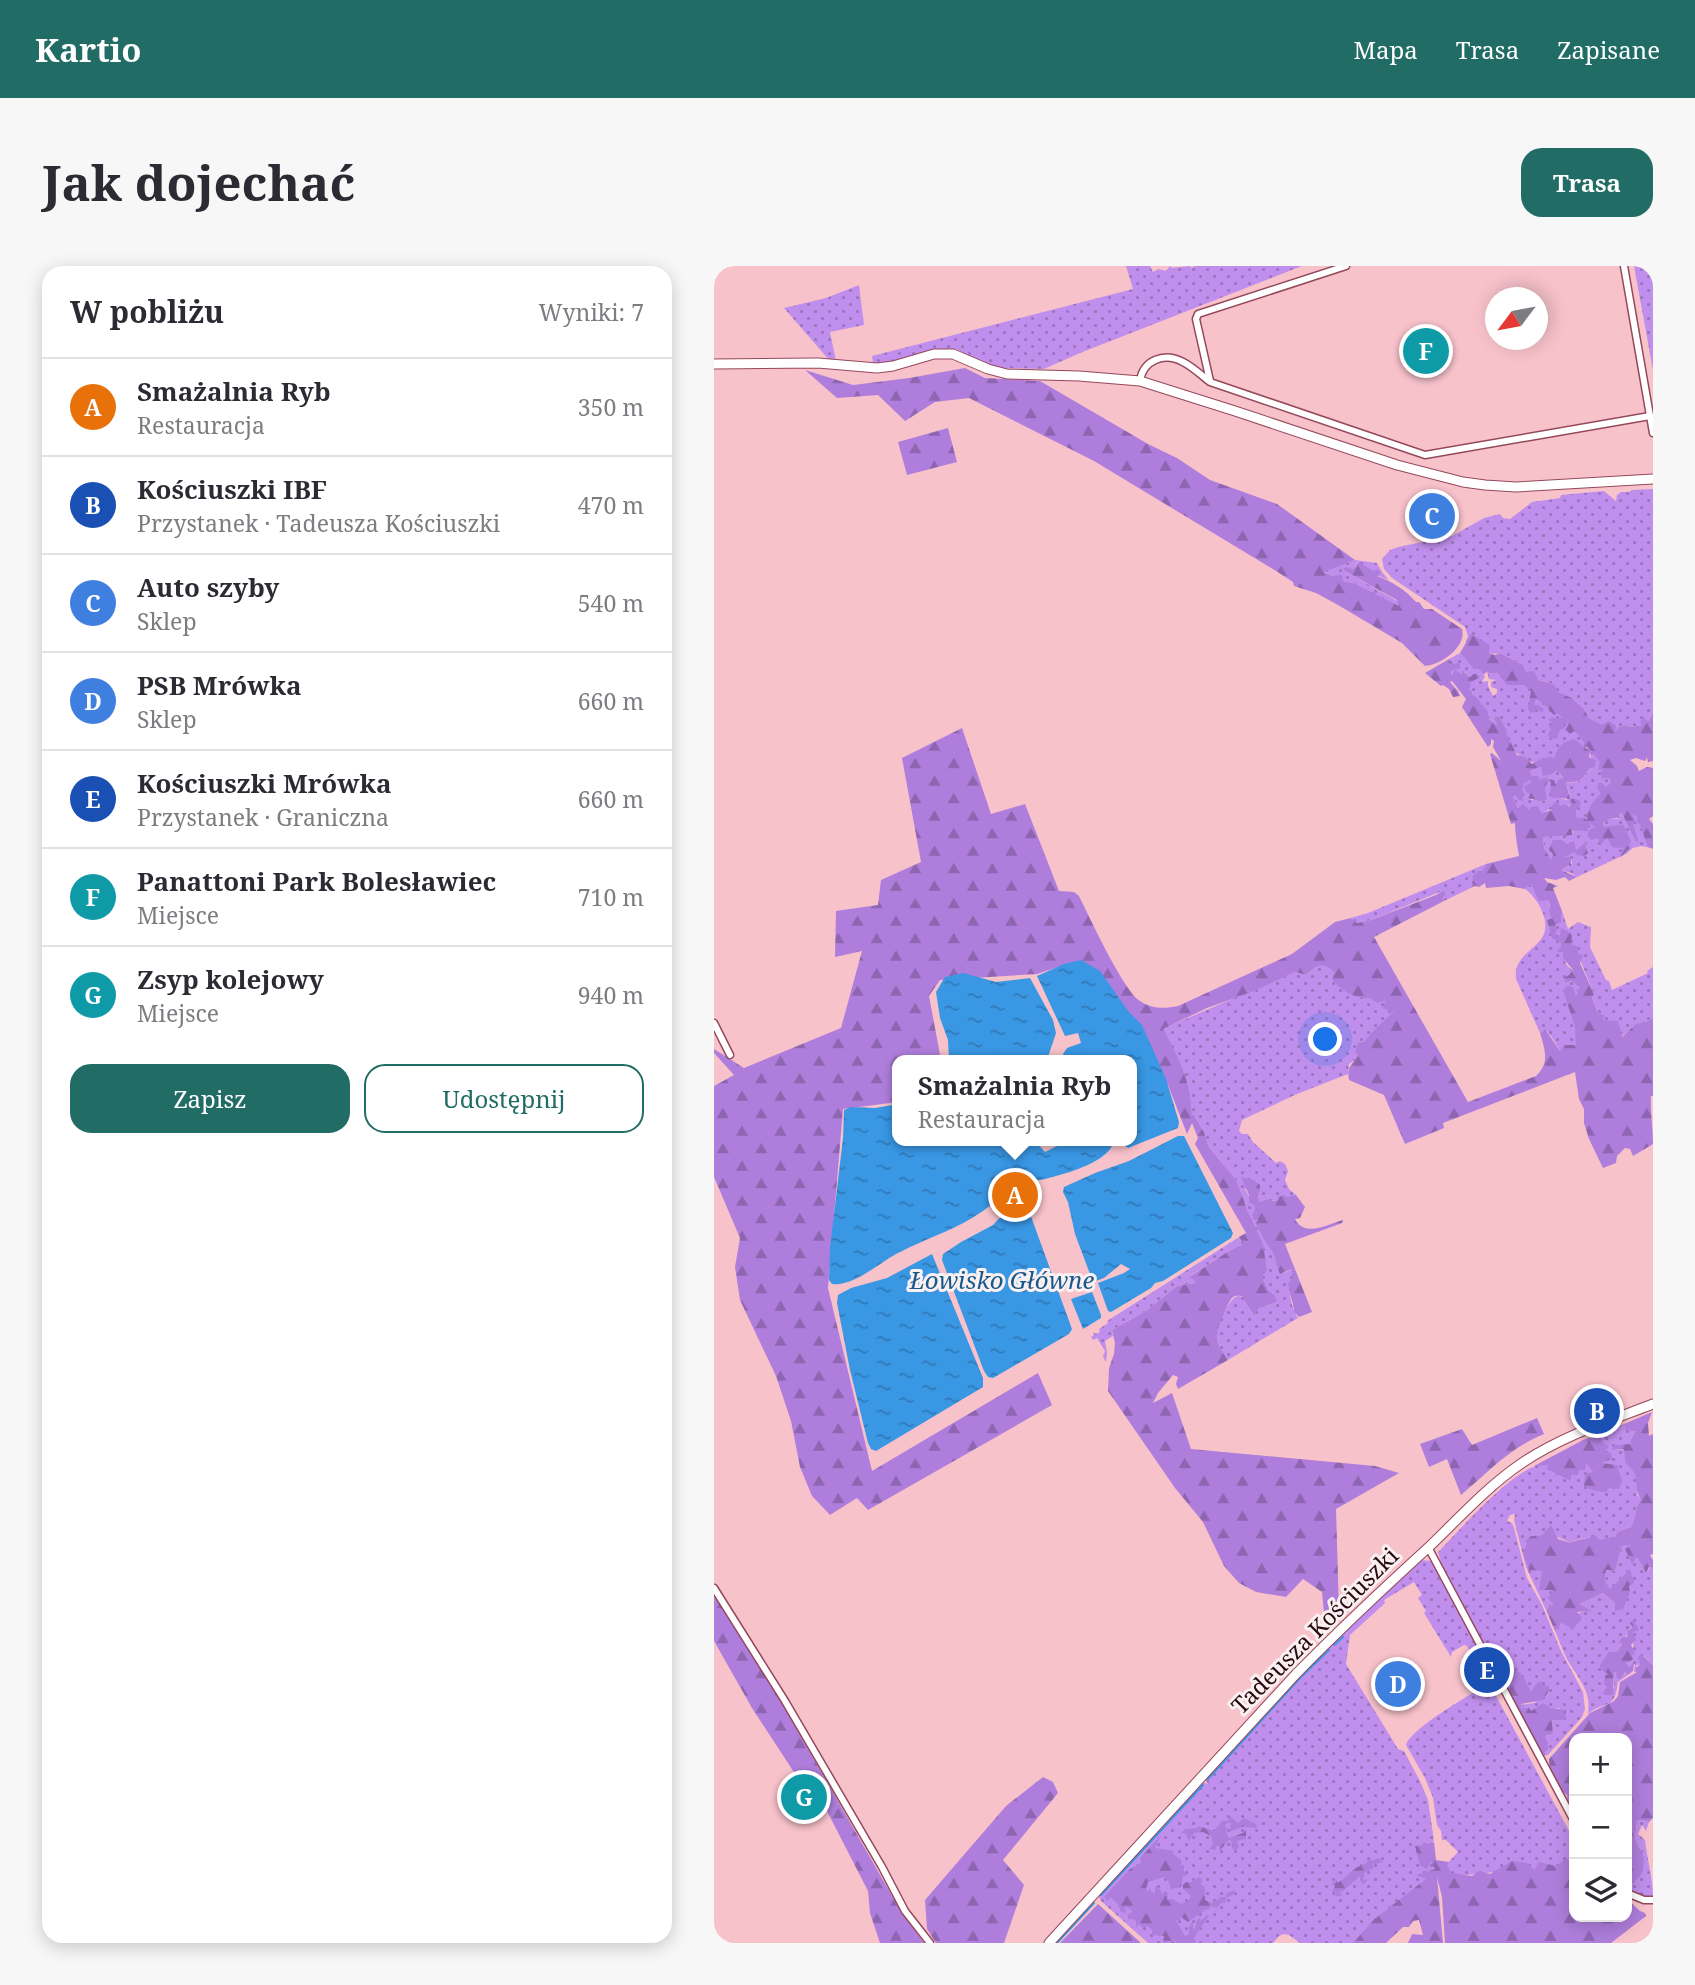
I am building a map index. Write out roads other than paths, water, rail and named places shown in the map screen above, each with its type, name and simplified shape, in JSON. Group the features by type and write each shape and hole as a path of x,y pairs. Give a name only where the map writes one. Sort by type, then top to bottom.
{"street":[{"path":"1210,382 1196,319 1198,314 1346,266"},
{"path":"1624,266 1653,433"},
{"path":"714,364 818,363 877,369 926,356 953,354 1007,374 1079,376 1140,382 1397,465 1463,482 1516,487 1653,479"},
{"path":"1140,382 1143,369 1150,363 1171,358 1186,364 1210,382 1425,455 1650,416"},
{"path":"714,1023 730,1055"},
{"name":"Tadeusza Kościuszki","path":"1049,1943 1269,1701 1335,1634 1487,1491 1521,1463 1541,1452 1575,1435 1653,1404"},
{"path":"1428,1547 1569,1812"},
{"path":"714,1588 785,1701 883,1867 905,1911 930,1943"},
{"path":"1632,1895 1653,1900"}],"water":[{"path":"1081,960 1100,971 1128,1011 1142,1025 1166,1079 1179,1122 1178,1128 1137,1144 1137,1055 1063,1055 1067,1048 1081,1043 1078,1033 1065,1036 1037,976"},
{"path":"963,973 996,982 1030,978 1053,1020 1056,1033 1049,1055 949,1055 948,1040 940,1018 936,992 945,977"},
{"path":"892,1105 892,1146 1040,1146 1045,1152 1057,1146 1111,1146 1101,1157 1077,1170 1027,1183 1022,1180 963,1223 900,1252 858,1278 832,1284 829,1280 830,1248 844,1110 851,1107 875,1108"},
{"path":"1178,1136 1184,1136 1233,1233 1231,1238 1111,1312 1108,1311 1098,1283 1130,1269 1121,1264 1104,1278 1093,1282 1075,1234 1063,1192 1064,1187 1129,1161"},
{"name":"Łowisko Główne","path":"1022,1199 1025,1200 1072,1329 1069,1334 993,1378 988,1377 984,1371 942,1260 943,1254 993,1225"},
{"path":"932,1254 983,1378 983,1387 876,1451 871,1449 868,1443 850,1370 837,1303 838,1295 851,1288 887,1278"},
{"path":"1092,1292 1101,1318 1083,1329 1071,1299"}],"waterway":[{"path":"1330,1609 1334,1616"},
{"path":"1334,1645 1343,1637"},
{"path":"1208,1779 1329,1650"},
{"path":"1101,1895 1203,1785"},
{"path":"1057,1943 1094,1903"}],"place":[{"name":"Panattoni Park Bolesławiec","path":"1426,351"},
{"name":"Auto szyby","path":"1432,516"},
{"name":"Smażalnia Ryb","path":"1015,1195"},
{"name":"Kościuszki IBF","path":"1597,1411"},
{"name":"Kościuszki Mrówka","path":"1487,1670"},
{"name":"PSB Mrówka","path":"1398,1684"},
{"name":"Zsyp kolejowy","path":"804,1797"}]}
